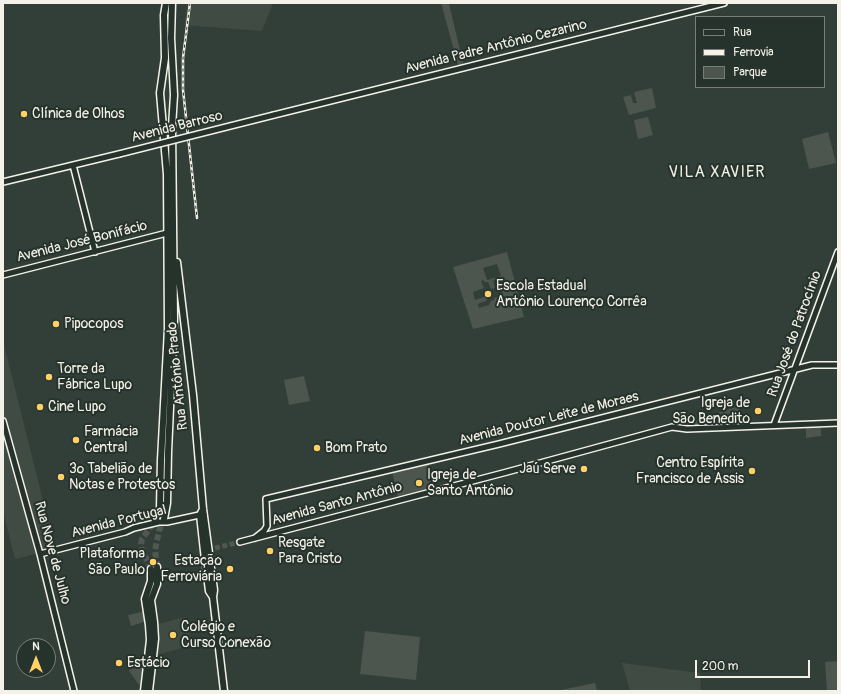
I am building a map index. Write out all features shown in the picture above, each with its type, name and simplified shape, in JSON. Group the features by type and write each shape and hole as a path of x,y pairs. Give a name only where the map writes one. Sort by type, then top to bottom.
{"main road":[{"path":"155,520 160,508 168,329 166,168 160,93 165,58 164,16 166,3"},
{"path":"164,519 167,502 174,319 172,127 174,101 171,38 172,3"},
{"path":"162,84 173,89"},
{"path":"161,102 166,104 174,101"},
{"name":"Rua Antônio Prado","path":"174,241 194,395 203,513 209,549 209,591 213,596 224,691"},
{"path":"149,691 155,639 151,600 157,584 157,567"},
{"path":"144,691 150,640 145,599 151,581 150,569"}],"street":[{"name":"Avenida Padre Antônio Cezarino","path":"274,115 724,3"},
{"name":"Avenida Barroso","path":"3,182 274,115"},
{"name":"Avenida Barroso","path":"75,172 87,162"},
{"path":"73,164 95,252"},
{"name":"Avenida José Bonifácio","path":"3,275 167,233"},
{"name":"Rua José do Patrocínio","path":"774,425 838,252"},
{"name":"Avenida Doutor Leite de Moraes","path":"267,526 266,499 499,444 812,365 838,365"},
{"name":"Rua Nove de Julho","path":"3,421 40,554 74,691"},
{"path":"774,425 838,423"},
{"name":"Avenida Santo Antônio","path":"240,542 514,471 672,427 687,429 774,425"},
{"name":"Avenida Portugal","path":"40,554 125,532 134,528 159,522 168,522 203,513"},
{"path":"267,526 272,534"},
{"path":"255,538 264,531 267,526"}],"shaded area":[{"path":"188,3 273,3 262,31 184,25"},
{"path":"3,341 55,549 15,559 3,511"},
{"name":"Colégio e Curso Conexão","path":"185,617 192,645 157,655 158,624"},
{"path":"622,663 700,673 701,691 630,691"}],"green space":[{"path":"441,3 449,4 465,71 460,72"},
{"path":"652,88 656,108 629,115 623,97 631,95 633,103 637,103 634,92"},
{"path":"648,117 653,135 638,139 634,120"},
{"path":"828,132 836,163 809,169 802,139"},
{"path":"507,252 524,317 473,329 453,267","holes":["497,264 501,276 487,280 483,268","498,279 503,295 494,298 489,305 479,308 478,304 486,301 487,296 475,300 473,292 484,288 481,281 483,280 488,282 491,289 495,288 493,281"]},
{"path":"304,376 310,401 289,405 284,380"},
{"path":"739,406 741,421 738,424 687,425 689,422"},
{"path":"821,426 821,436 806,438 806,427"},
{"path":"428,463 434,488 398,498 392,471"},
{"path":"146,611 147,623 145,626 144,622 131,626 128,615"},
{"path":"365,631 420,637 416,680 360,674"},
{"path":"838,661 838,690 827,691 825,662"},
{"path":"142,666 144,667 142,689 129,671"},
{"path":"595,683 597,691 556,691"}],"tunnel":[{"path":"157,567 155,550 159,531 164,519"},
{"path":"151,569 142,550 141,544 142,539 155,521"},
{"path":"215,548 240,542"}],"railway":[{"path":"190,3 183,58 183,90 197,218"}],"place":[{"name":"Clínica de Olhos","path":"24,114"},
{"name":"Escola Estadual Antônio Lourenço Corrêa","path":"488,294"},
{"name":"Pipocopos","path":"56,324"},
{"name":"Torre da Fábrica Lupo","path":"49,377"},
{"name":"Cine Lupo","path":"40,407"},
{"name":"Igreja de São Benedito","path":"758,411"},
{"name":"Farmácia Central","path":"76,440"},
{"name":"Bom Prato","path":"317,448"},
{"name":"Jaú Serve","path":"584,469"},
{"name":"Centro Espírita Francisco de Assis","path":"752,471"},
{"name":"3º Tabelião de Notas e Protestos","path":"61,477"},
{"name":"Igreja de Santo Antônio","path":"419,483"},
{"name":"Resgate Para Cristo","path":"270,551"},
{"name":"Plataforma São Paulo","path":"153,562"},
{"name":"Estação Ferroviária","path":"230,569"},
{"name":"Colégio e Curso Conexão","path":"173,635"},
{"name":"Estácio","path":"119,663"}],"district":[{"name":"VILA XAVIER","path":"717,173"}]}
